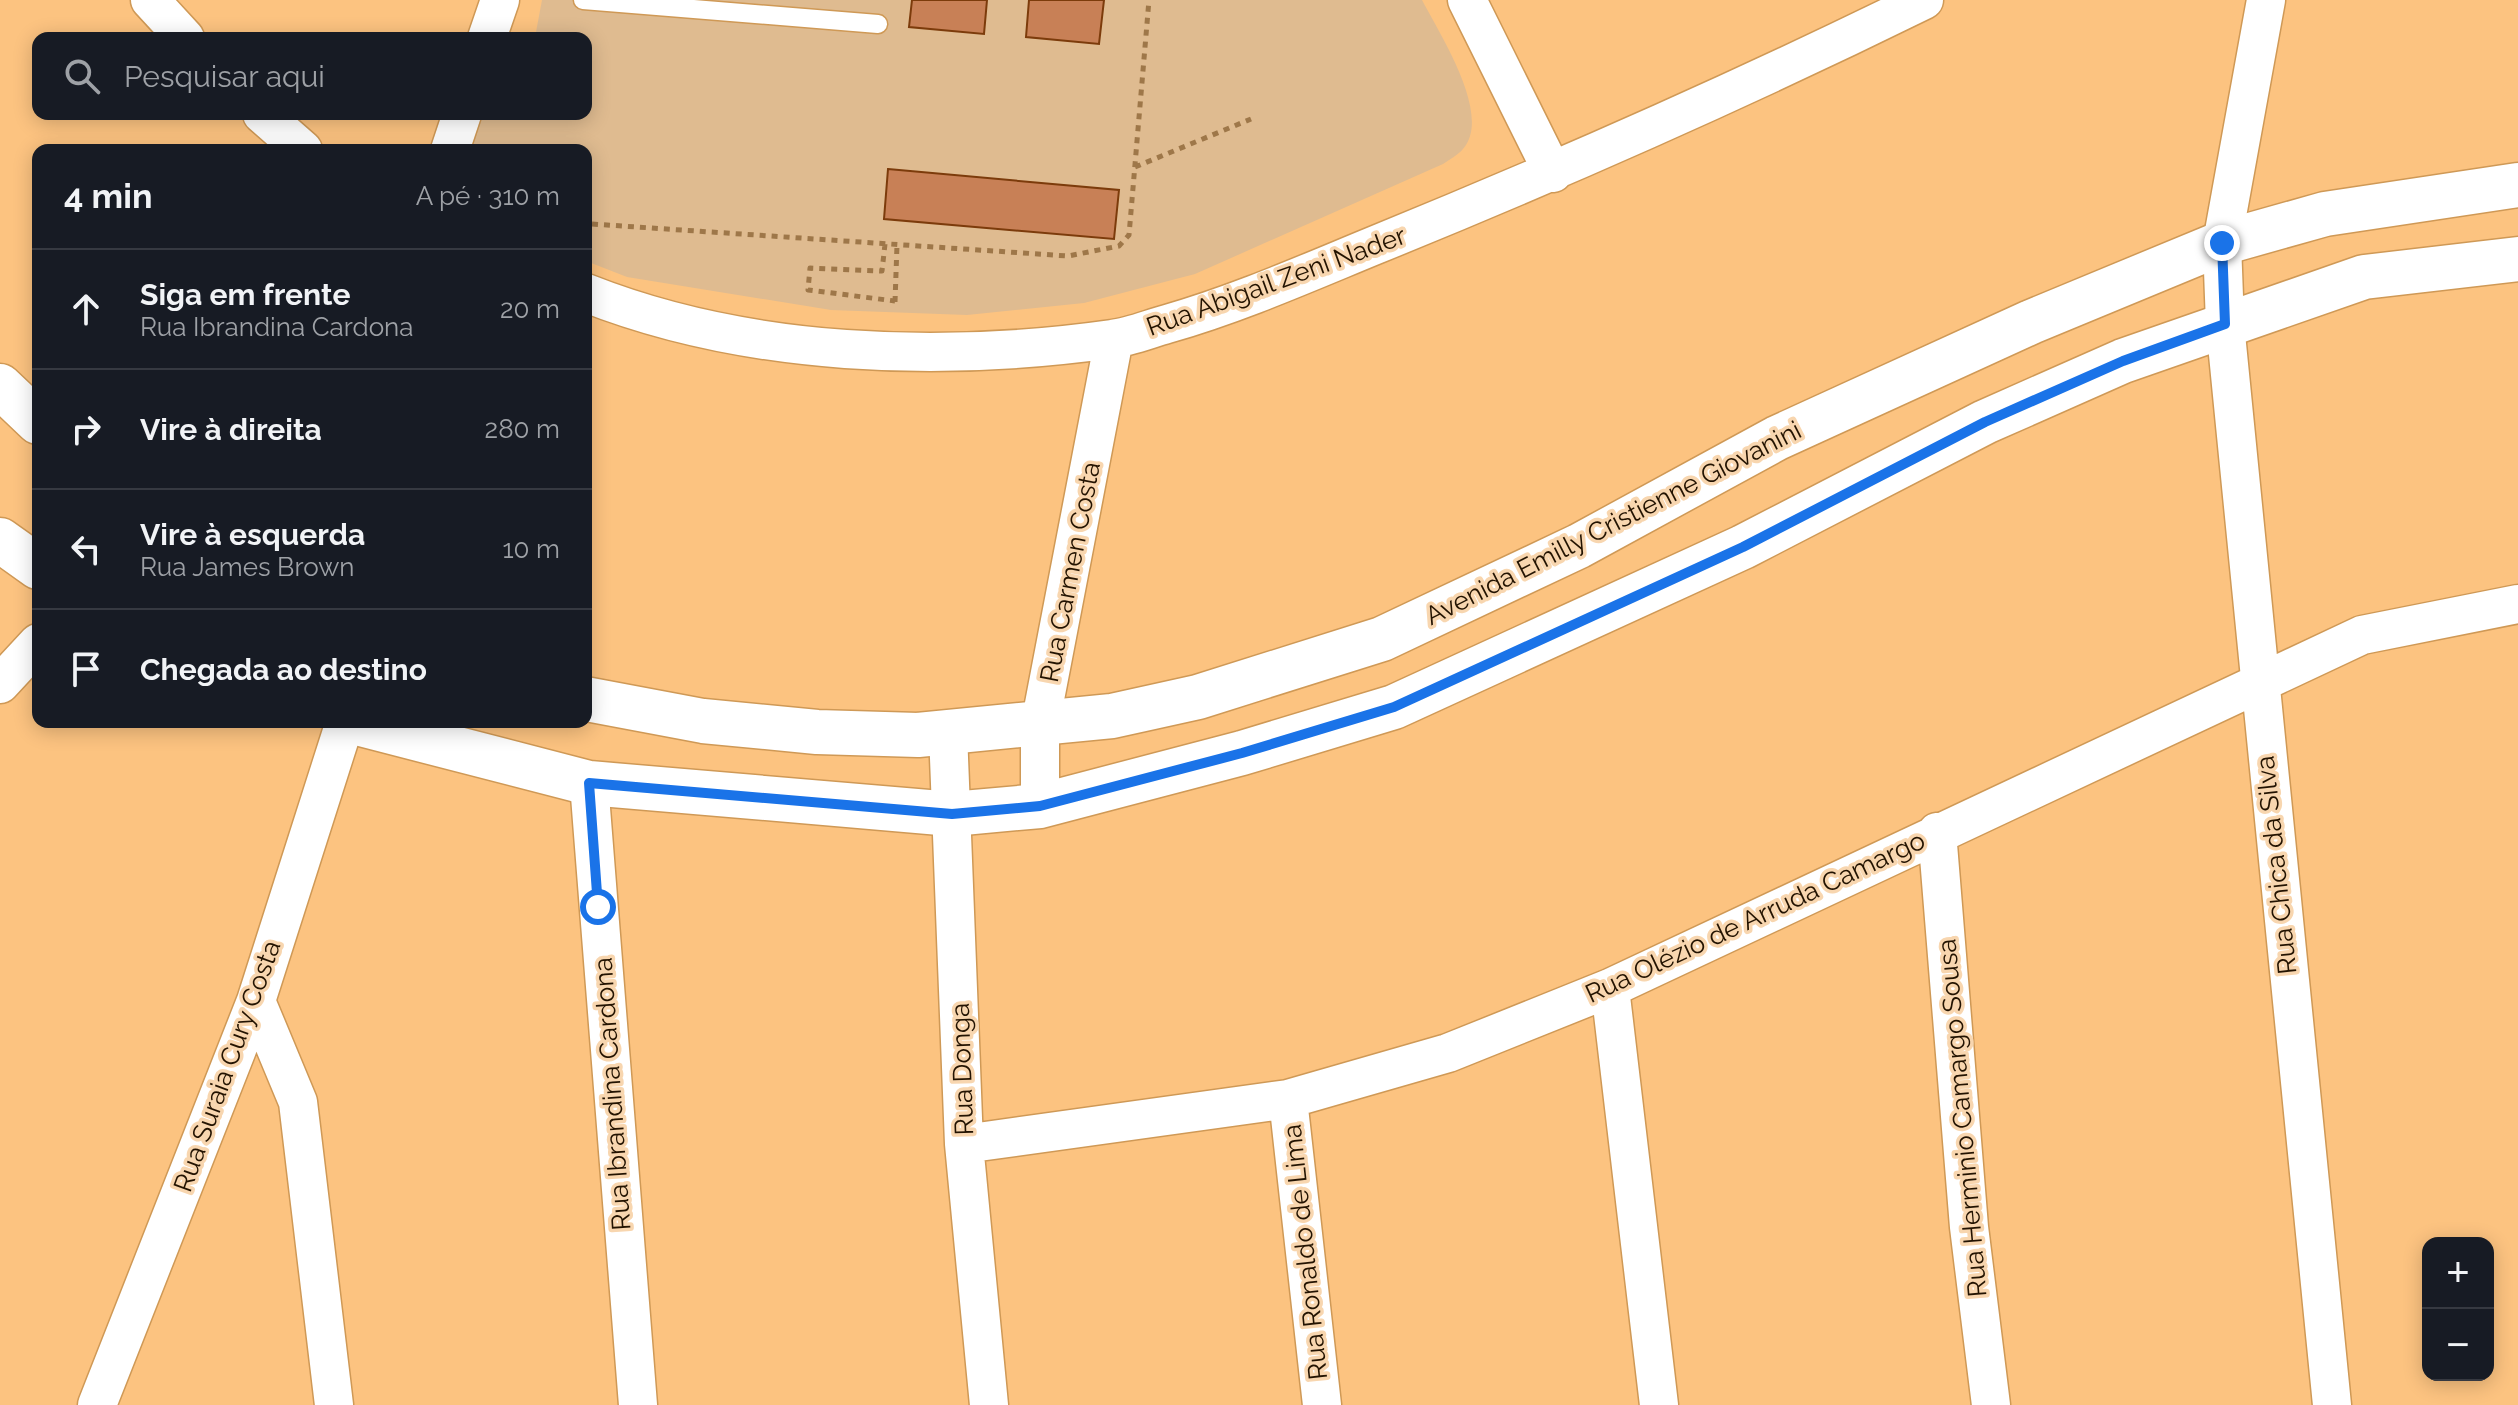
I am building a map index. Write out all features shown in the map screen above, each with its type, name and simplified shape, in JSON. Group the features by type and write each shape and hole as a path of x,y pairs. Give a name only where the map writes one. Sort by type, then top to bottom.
{"main road":[{"name":"Avenida Emilly Cristienne Giovanini","path":"592,700 703,721 803,731 918,735 1112,716 1198,697 1382,639 1579,546 1777,438 2031,322 2222,243 2325,214 2518,185"},
{"path":"376,728 589,783 952,814 1040,806 1242,753 1394,707 1743,547 1985,422 2123,361 2364,277 2518,259"},
{"path":"0,386 32,416"},
{"path":"0,540 32,563"}],"street":[{"path":"150,0 179,32"},
{"path":"489,32 500,0"},
{"path":"1467,0 1553,173"},
{"name":"Rua Abigail Zeni Nader","path":"592,295 696,325 783,343 893,351 961,351 1114,339 1189,318 1274,286 1553,173 1672,121 1857,15 1924,0"},
{"name":"Rua Chica da Silva","path":"2266,0 2222,243 2225,324 2258,683 2332,1405"},
{"path":"269,120 296,144"},
{"path":"452,144 460,120"},
{"name":"Rua Carmen Costa","path":"1040,806 1040,725 1114,339"},
{"name":"Rua Olézio de Arruda Camargo","path":"964,1144 1288,1099 1448,1053 1610,988 2362,635 2518,604"},
{"path":"0,684 32,649"},
{"name":"Rua Suraia Cury Costa","path":"97,1405 256,1001 343,728"},
{"name":"Rua Donga","path":"948,732 964,1144 989,1405"},
{"name":"Rua Ibrandina Cardona","path":"589,783 638,1405"},
{"name":"Rua Herminio Camargo Sousa","path":"1937,832 1969,1227 1991,1405"},
{"path":"1610,988 1659,1405"},
{"path":"256,1001 298,1102 334,1405"},
{"name":"Rua Ronaldo de Lima","path":"1288,1099 1322,1405"}],"lane":[{"path":"583,0 878,24"}],"path":[{"path":"592,224 1068,256 1119,246 1129,235 1149,0"},
{"path":"1135,167 1251,119"},
{"path":"885,244 882,271 810,268 808,290 895,301"},
{"path":"893,351 897,245"}],"shaded area":[{"path":"542,0 1422,0 1460,74 1472,116 1471,134 1463,149 1443,164 1195,274 1084,303 967,315 831,310 627,277 592,263 592,144 473,144 480,120 592,120 592,32 536,32"}],"building":[{"path":"912,0 987,0 984,34 909,27"},
{"path":"1029,0 1104,0 1099,44 1026,37"},
{"path":"888,169 1119,190 1114,239 884,219"}],"route":[{"path":"598,907 589,783 952,814 1040,806 1242,753 1394,707 1743,547 1985,422 2123,361 2225,324 2222,243"}]}
